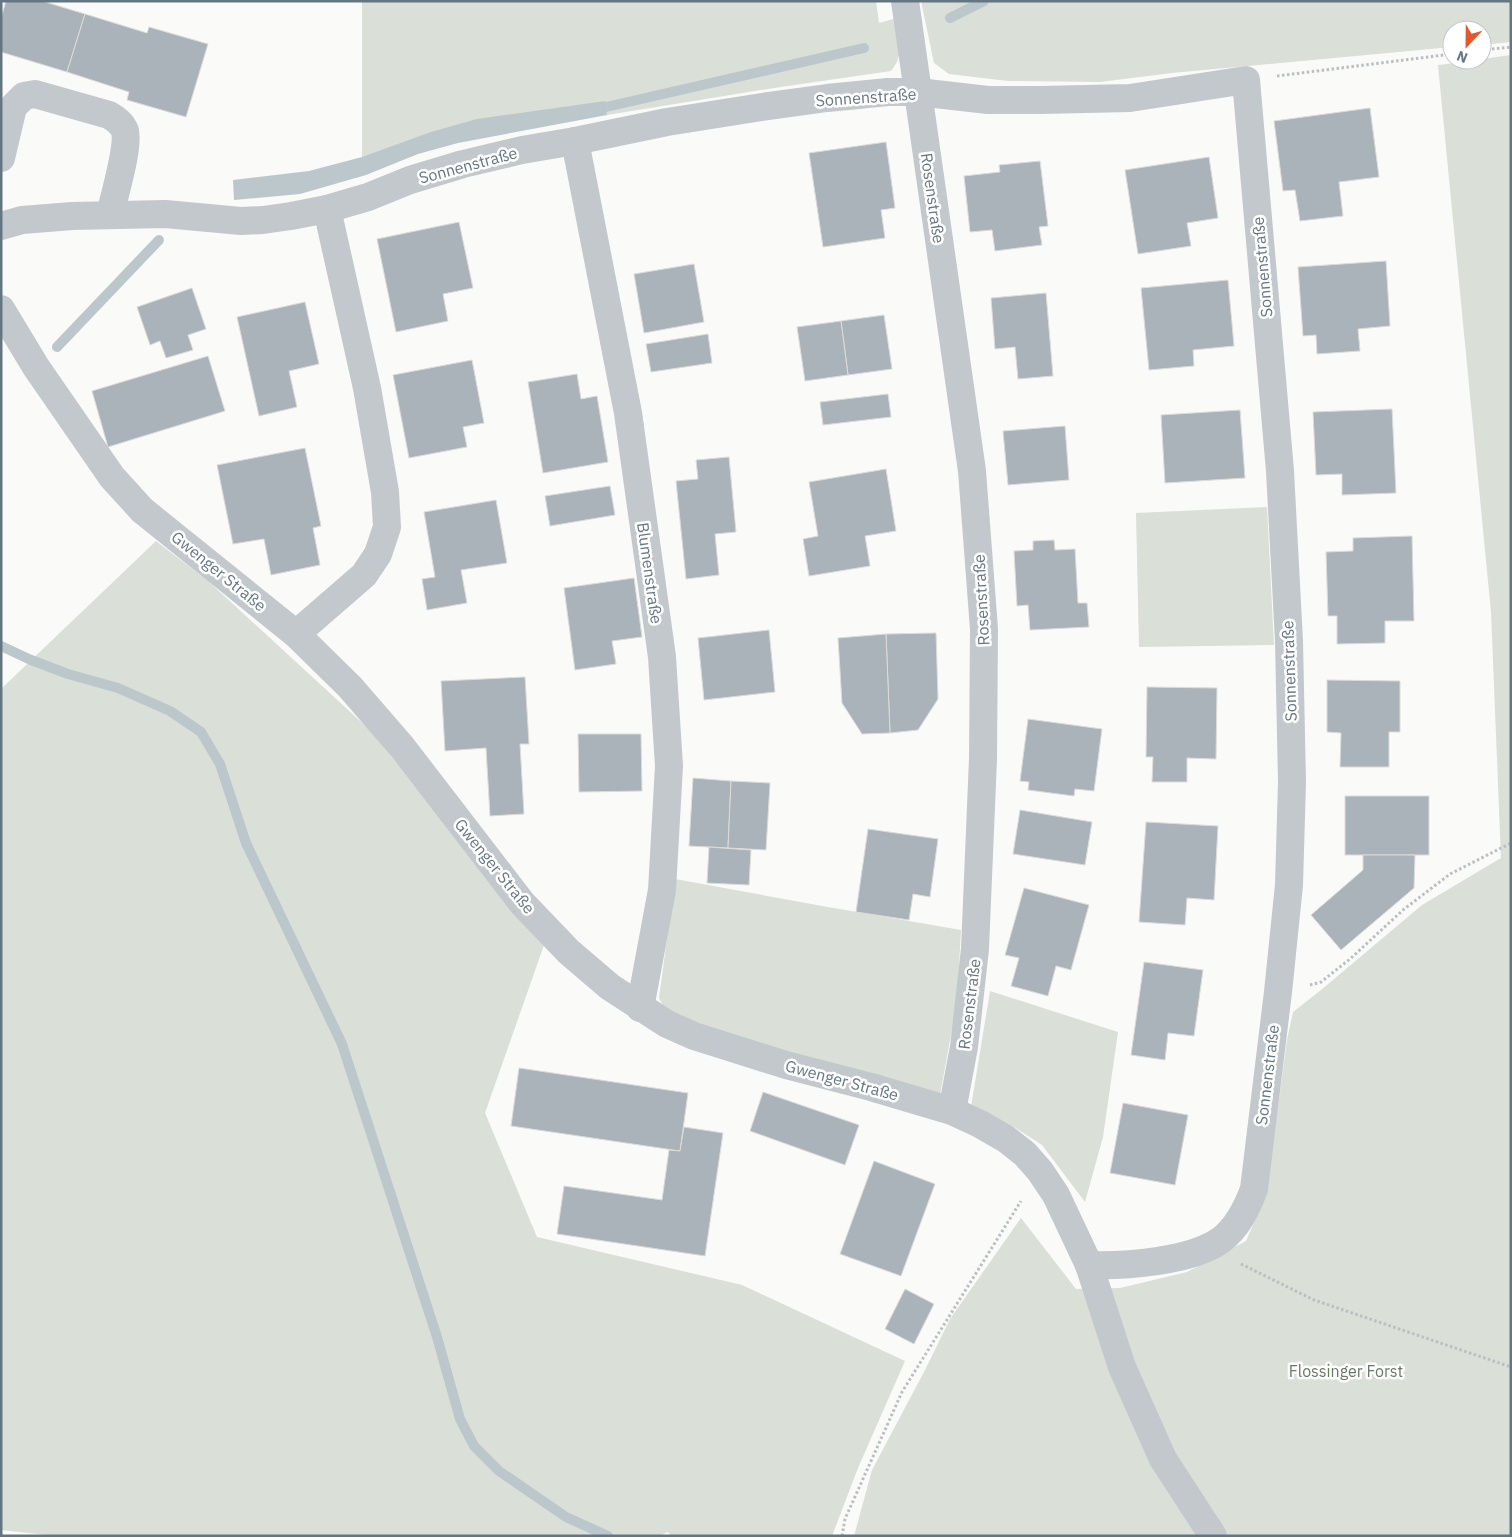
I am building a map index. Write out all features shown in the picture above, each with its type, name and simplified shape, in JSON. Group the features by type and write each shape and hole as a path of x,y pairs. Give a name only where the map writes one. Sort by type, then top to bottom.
{"street":[{"name":"Rosenstraße","path":"905,1 972,471 984,629 984,759 975,949 964,1047 952,1111"},
{"name":"Sonnenstraße","path":"1,226 22,220 110,215 165,214 242,221 272,219 327,209 368,198 410,180 463,164 522,150 668,122 836,97 888,92 918,92 988,100 1130,98 1246,80 1280,472 1289,641 1292,782 1289,884 1254,1189 1247,1208 1236,1225 1221,1240 1207,1248 1183,1256 1145,1263 1121,1266 1089,1265"},
{"path":"1,158 13,107 24,96 35,94 109,115 122,126 126,144 110,215"},
{"name":"Blumenstraße","path":"575,141 628,413 662,657 668,766 662,890 640,1008"},
{"path":"296,634 364,576 378,554 387,528 385,492 367,388 327,209"},
{"name":"Gwenger Straße","path":"1,310 36,367 112,477 142,510 296,634 350,687 402,747 522,903 569,952 610,987 667,1024 694,1036 718,1045 952,1111 1006,1139 1025,1154 1040,1171 1056,1195 1089,1265 1122,1367 1163,1459 1213,1536"}],"path":[{"path":"1492,49 1511,47"},
{"path":"1246,80 1442,55"},
{"path":"1278,992 1321,982 1350,959 1403,910 1450,874 1511,843"},
{"path":"842,1536 846,1519 902,1392 1040,1171"},
{"path":"1207,1248 1314,1300 1511,1367"}],"green space":[{"path":"362,1 876,1 879,23 897,18 900,53 891,71 607,115 605,102 362,157"},
{"path":"921,1 1511,1 1511,42 1492,44 1492,20 1442,20 1442,48 1172,73 1100,82 1008,81 949,74 934,63"},
{"name":"Flossinger Forst","path":"1511,55 1511,1536 854,1536 872,1470 950,1319 1021,1218 1076,1289 1120,1288 1187,1272 1246,1241 1256,1218 1270,1167 1287,1040 1293,1012 1422,905 1501,858 1491,612 1438,65 1442,65 1442,70 1492,70 1492,58"},
{"path":"1267,507 1274,645 1139,647 1136,513"},
{"path":"156,541 208,581 371,731 544,945 485,1113 537,1237 742,1285 905,1361 858,1468 832,1536 671,1536 668,1532 659,1536 56,1536 1,1530 1,689"},
{"path":"675,879 961,930 957,1002 940,1095 761,1048 682,1018 663,1006 659,998"},
{"path":"990,991 1118,1032 1103,1137 1085,1202 1042,1145 1014,1127 971,1107"}],"shaded area":[{"path":"605,101 607,115 458,143 418,154 366,175 300,194 234,200 233,180 309,171 362,157 431,132 477,119"}],"building":[{"path":"6,1 42,1 85,14 67,72 1,52 1,18"},
{"path":"85,14 147,33 149,27 208,44 186,117 127,100 129,92 67,72"},
{"path":"1370,108 1379,177 1339,182 1343,216 1300,221 1295,190 1283,191 1274,121"},
{"path":"886,142 895,208 881,210 885,238 823,247 809,153"},
{"path":"1209,157 1218,218 1187,223 1191,246 1138,254 1125,170"},
{"path":"1040,161 1048,226 1039,227 1042,245 995,251 992,230 970,232 964,176 1000,172 999,165"},
{"path":"459,222 473,288 443,294 448,321 396,332 377,239"},
{"path":"1386,261 1390,326 1358,329 1360,351 1317,354 1316,335 1303,336 1298,267"},
{"path":"694,264 704,322 644,333 634,274"},
{"path":"1228,280 1234,346 1193,350 1194,366 1149,370 1141,288"},
{"path":"192,288 206,329 188,335 193,350 166,358 160,341 150,345 137,307"},
{"path":"1046,293 1053,376 1018,379 1015,347 995,349 991,298"},
{"path":"305,302 319,364 289,371 297,407 259,416 237,317"},
{"path":"884,315 892,369 848,375 841,321"},
{"path":"841,321 848,375 805,381 797,327"},
{"path":"708,334 712,363 651,372 646,344"},
{"path":"208,356 225,411 108,447 92,391"},
{"path":"472,360 484,423 463,427 467,447 409,458 393,375"},
{"path":"577,374 581,399 597,396 608,462 543,473 528,382"},
{"path":"888,394 891,417 823,425 820,402"},
{"path":"1392,409 1396,493 1342,495 1342,474 1316,475 1313,412"},
{"path":"1240,410 1245,478 1165,483 1161,415"},
{"path":"1065,426 1069,480 1008,485 1003,431"},
{"path":"305,448 321,526 313,528 320,565 271,575 264,539 233,544 217,465"},
{"path":"729,457 736,532 715,534 719,575 686,579 676,481 698,479 696,460"},
{"path":"886,469 896,531 865,536 870,566 809,576 803,539 818,536 809,482"},
{"path":"610,486 615,515 550,526 545,496"},
{"path":"496,500 507,563 461,570 467,603 427,610 422,579 435,577 424,512"},
{"path":"1412,536 1414,621 1385,621 1385,643 1337,644 1337,616 1328,616 1326,552 1353,551 1353,538"},
{"path":"1054,540 1055,550 1075,549 1078,603 1087,603 1089,627 1030,630 1028,605 1017,606 1014,551 1033,550 1033,541"},
{"path":"634,578 642,637 612,641 616,664 575,670 564,588"},
{"path":"769,630 775,692 704,700 698,638"},
{"path":"936,633 938,699 918,730 890,733 886,634"},
{"path":"886,634 890,733 862,734 842,703 838,638"},
{"path":"525,677 529,744 520,744 524,814 490,816 486,748 445,751 441,681"},
{"path":"1327,680 1400,681 1400,732 1389,732 1389,767 1340,767 1341,733 1327,732"},
{"path":"1147,687 1217,688 1216,759 1187,758 1187,782 1152,782 1153,757 1146,757"},
{"path":"1028,719 1102,729 1094,791 1075,789 1074,796 1028,790 1029,782 1020,781"},
{"path":"578,734 641,734 642,791 579,792"},
{"path":"693,778 731,781 728,848 689,846"},
{"path":"731,781 770,783 766,850 728,848"},
{"path":"1345,796 1429,796 1429,855 1345,855"},
{"path":"1020,810 1092,822 1085,865 1013,854"},
{"path":"1146,822 1218,826 1214,900 1187,898 1185,925 1139,922"},
{"path":"868,829 938,839 930,897 913,894 909,920 856,912"},
{"path":"709,847 751,850 749,885 707,883"},
{"path":"1363,855 1415,855 1414,888 1341,950 1311,915 1363,870"},
{"path":"1024,888 1089,905 1071,970 1056,966 1048,996 1011,986 1019,958 1005,955"},
{"path":"1144,962 1203,970 1194,1036 1168,1033 1165,1060 1131,1055"},
{"path":"519,1068 688,1093 680,1151 511,1126"},
{"path":"763,1092 859,1125 845,1165 750,1131"},
{"path":"1123,1103 1188,1115 1175,1185 1110,1173"},
{"path":"684,1127 723,1133 705,1256 557,1234 564,1186 662,1200 669,1150 680,1151"},
{"path":"874,1161 935,1184 901,1276 840,1254"},
{"path":"905,1289 934,1304 914,1344 885,1329"}],"waterway":[{"path":"950,18 984,1"},
{"path":"606,107 864,48"},
{"path":"57,347 159,240"},
{"path":"1,646 68,674 118,688 170,711 201,732 220,764 246,843 342,1044 437,1337 460,1419 474,1446 499,1471 566,1517 608,1536"}]}
